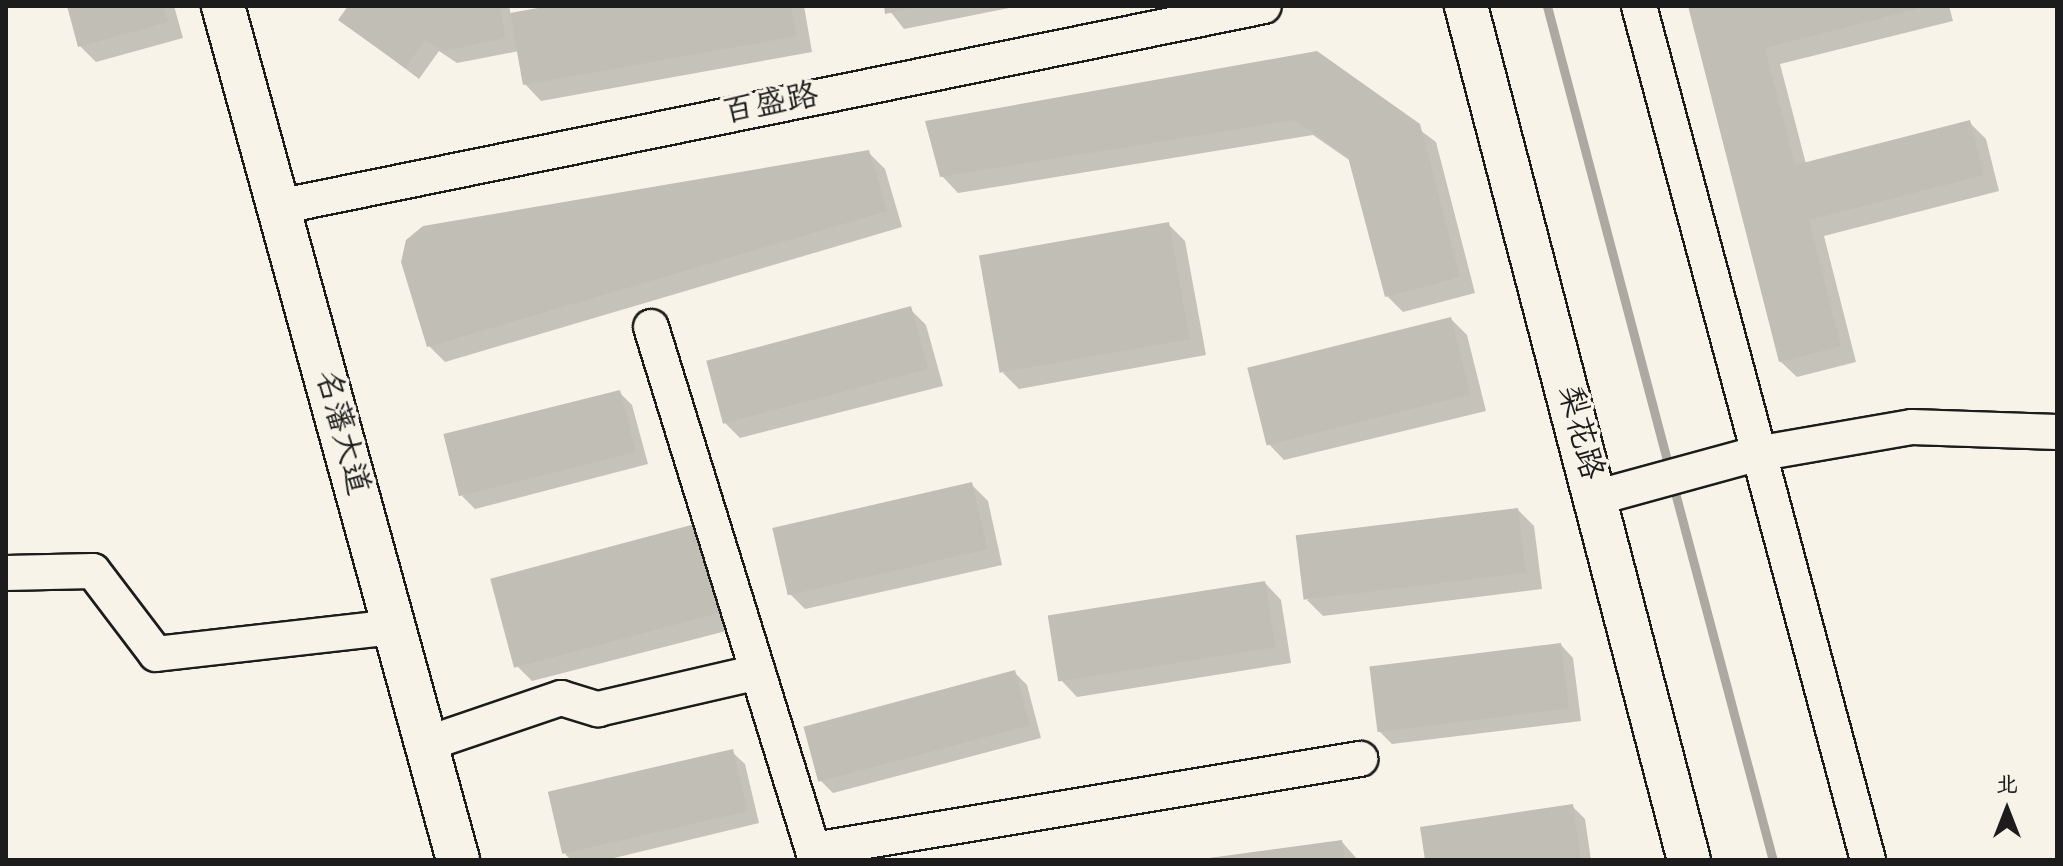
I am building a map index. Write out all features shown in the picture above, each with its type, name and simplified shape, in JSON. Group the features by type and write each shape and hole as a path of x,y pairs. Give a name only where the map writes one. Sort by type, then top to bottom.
{"main road":[{"name":"名藩大道","path":"223,6 458,860"},
{"name":"梨花路","path":"1466,6 1689,860"}],"street":[{"name":"百盛路","path":"278,207 1264,6"},
{"path":"1639,6 1745,457 1868,860"},
{"path":"651,327 814,855 1360,759"},
{"path":"1595,498 1745,457 1912,427 2057,432"},
{"path":"6,573 93,571 156,654 393,627"},
{"path":"426,744 561,698 598,709 758,672"}],"building":[{"path":"67,6 163,6 168,22 78,47"},
{"path":"348,6 500,6 506,38 443,51 425,40 405,68 338,20"},
{"path":"549,6 791,6 797,36 523,85 510,13"},
{"path":"884,6 918,6 918,7 885,14"},
{"path":"1688,6 1928,6 1765,48 1795,165 1970,120 1984,175 1809,220 1841,346 1779,362"},
{"path":"1317,51 1420,124 1460,277 1385,297 1348,157 1295,120 940,177 925,121"},
{"path":"869,150 887,211 427,347 401,262 406,240 423,226"},
{"path":"1169,222 1190,339 1000,373 979,256"},
{"path":"911,306 928,369 723,424 706,361"},
{"path":"1451,317 1470,395 1267,445 1247,368"},
{"path":"620,390 635,452 459,496 443,434"},
{"path":"972,482 988,549 788,595 772,528"},
{"path":"1518,508 1526,573 1304,600 1296,535"},
{"path":"695,524 719,613 514,668 490,579"},
{"path":"1265,581 1275,647 1058,682 1048,615"},
{"path":"1561,643 1569,709 1377,732 1369,667"},
{"path":"1015,670 1030,725 818,782 803,727"},
{"path":"733,749 747,811 562,854 548,792"},
{"path":"1573,804 1581,860 1425,860 1420,827"},
{"path":"1342,840 1345,860 1209,860 1209,858"}],"waterway":[{"path":"1547,6 1670,471"},
{"path":"1673,485 1773,860"}]}
